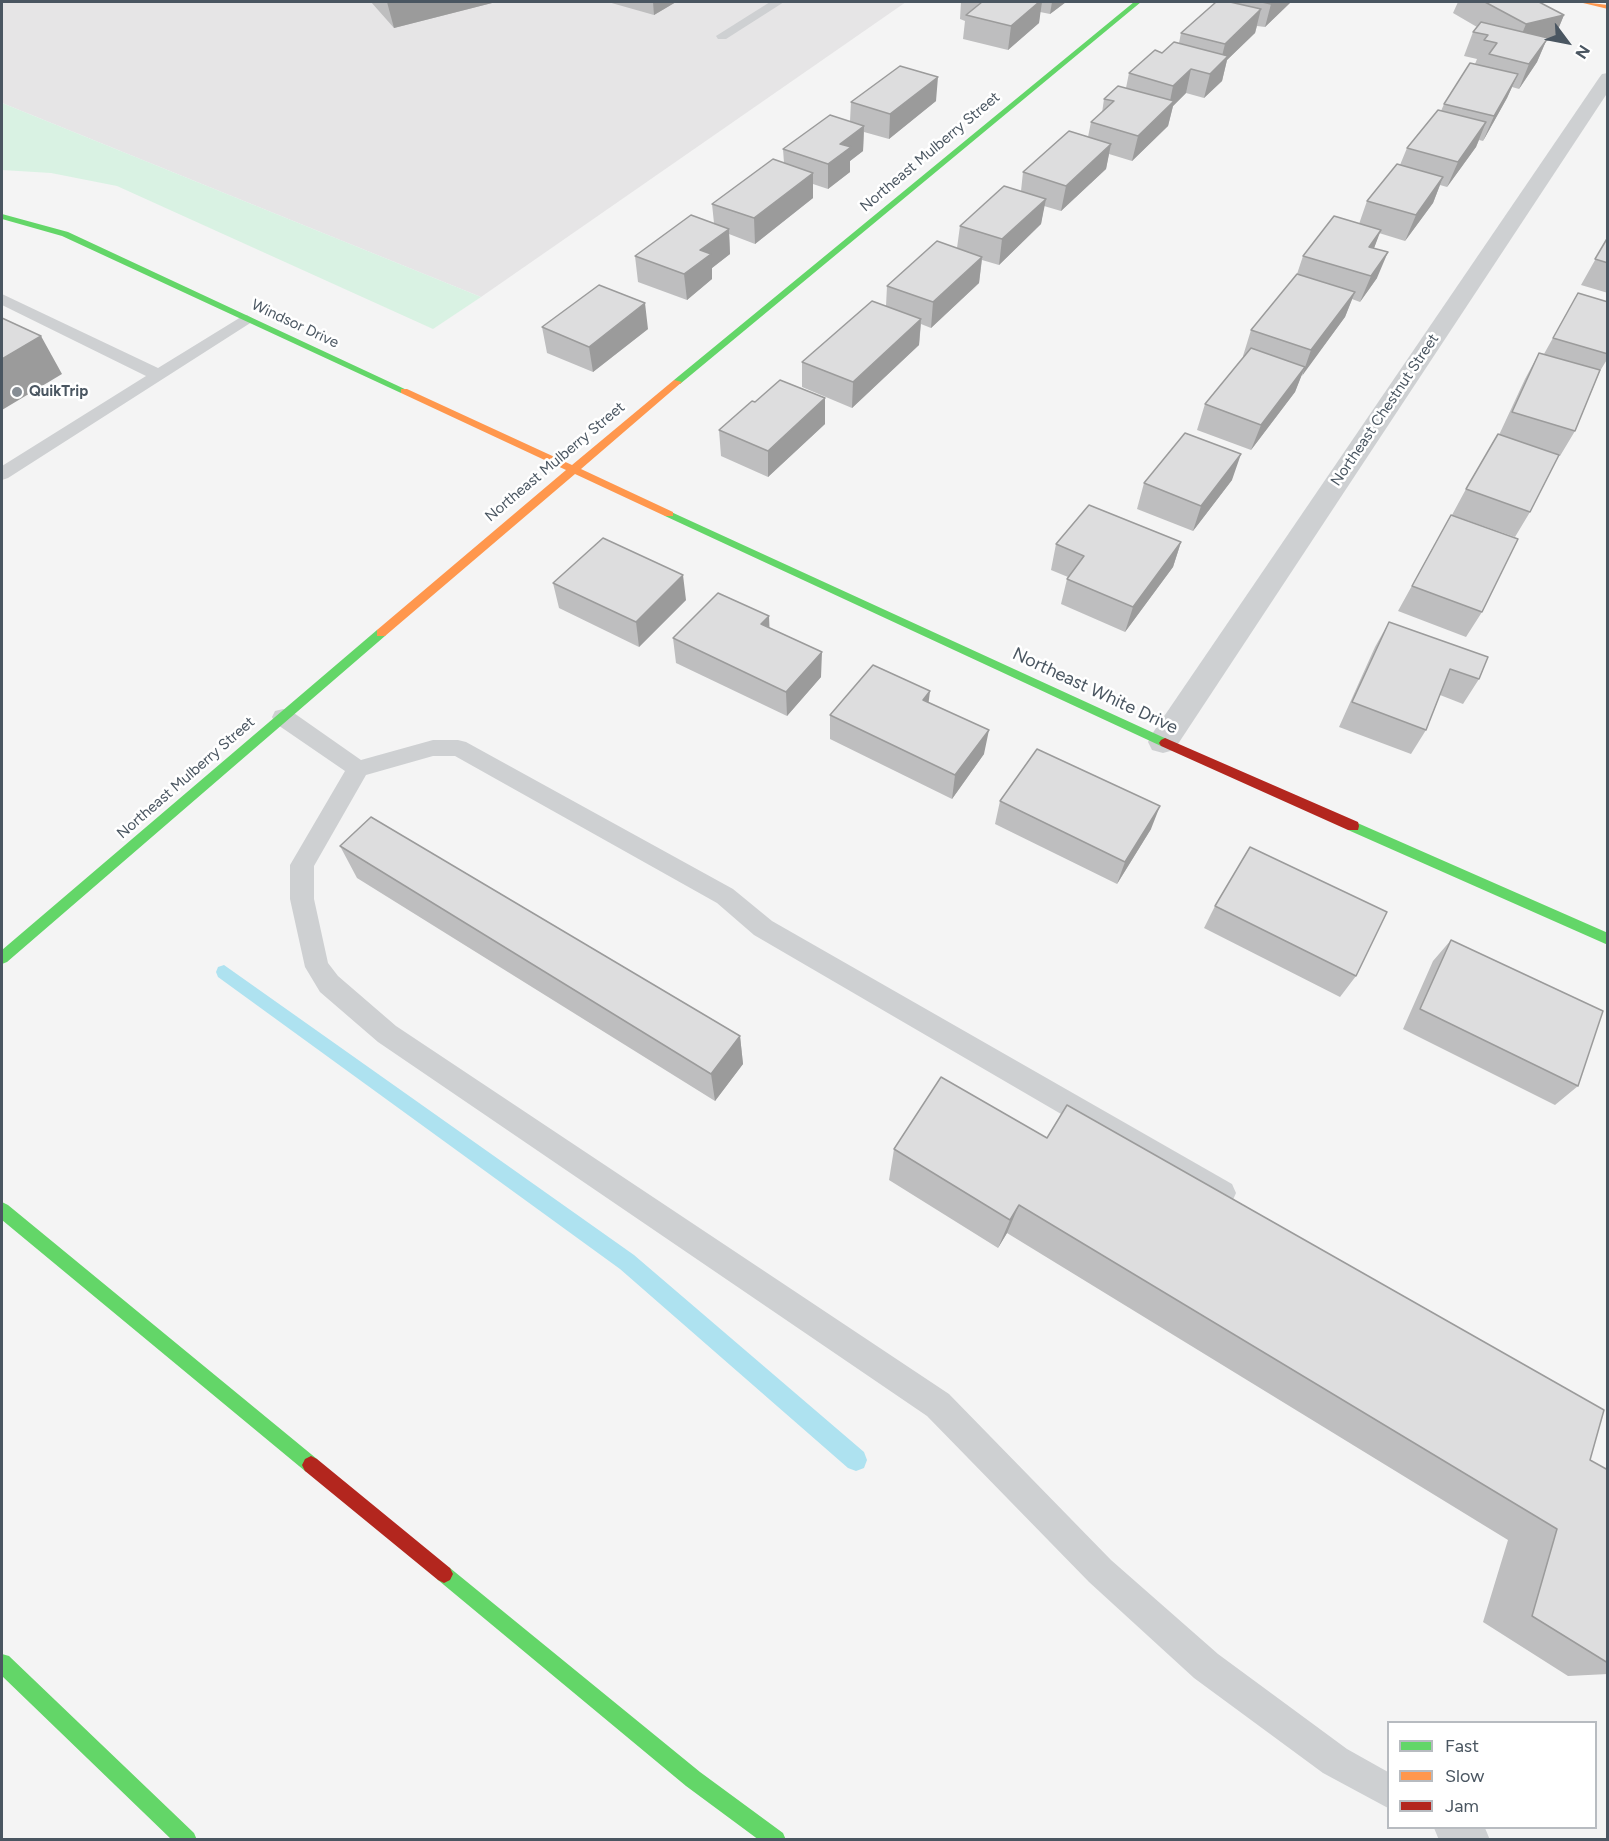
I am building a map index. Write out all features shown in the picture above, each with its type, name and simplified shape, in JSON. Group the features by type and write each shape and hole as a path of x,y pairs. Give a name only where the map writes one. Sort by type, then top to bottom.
{"main road":[{"name":"Northeast Mulberry Street","path":"2,958 571,470 1138,2"},
{"path":"1586,2 1608,7"},
{"name":"Windsor Drive","path":"3,219 65,234 571,470"},
{"name":"Northeast White Drive","path":"571,470 1163,742 1608,939"},
{"path":"2,1210 693,1779 776,1839"},
{"path":"2,1663 187,1839"}],"street":[{"name":"Northeast Chestnut Street","path":"1163,742 1608,78"}],"lane":[{"path":"722,36 778,2"},
{"path":"2,299 158,375"},
{"path":"2,474 247,320"},
{"path":"283,717 358,769"},
{"path":"1247,1208 763,928 724,896 458,748 433,748 358,769 302,865 302,899 317,967 329,984 387,1034 938,1405 1100,1571 1206,1666 1335,1761 1387,1790"},
{"path":"1456,1829 1473,1839"}],"shaded area":[{"path":"2,2 906,2 481,297 2,103"}],"green space":[{"path":"2,103 481,297 433,329 117,186 51,173 2,170"}],"building":[{"path":"982,2 1039,2 1011,26 966,15"},
{"path":"1216,2 1230,2 1261,9 1225,44 1181,33"},
{"path":"1485,2 1539,2 1564,15 1526,24"},
{"path":"1481,22 1548,38 1529,64 1489,54 1497,43 1484,40 1488,35 1473,32"},
{"path":"1174,42 1228,56 1210,74 1191,69 1173,86 1129,73 1155,50 1162,53"},
{"path":"1470,63 1518,74 1494,116 1444,104"},
{"path":"900,66 938,77 890,114 851,102"},
{"path":"1118,86 1174,101 1138,136 1091,122 1114,101 1104,99"},
{"path":"1438,110 1486,122 1458,162 1407,148"},
{"path":"830,115 864,126 840,144 851,147 828,164 783,149"},
{"path":"1069,131 1111,144 1066,186 1023,172"},
{"path":"773,159 813,173 754,218 712,204"},
{"path":"1397,164 1443,177 1416,215 1367,201"},
{"path":"1004,186 1046,199 1002,239 960,226"},
{"path":"691,215 729,229 700,250 711,254 684,274 635,256"},
{"path":"1334,216 1381,230 1369,247 1388,252 1371,276 1303,256"},
{"path":"1608,237 1608,263 1595,259"},
{"path":"937,241 982,257 933,302 887,286"},
{"path":"1297,274 1355,292 1311,350 1251,330"},
{"path":"599,285 645,303 589,347 542,327"},
{"path":"1578,293 1608,302 1608,354 1553,338"},
{"path":"872,301 921,319 853,382 802,362"},
{"path":"2,318 41,336 2,359"},
{"path":"1251,348 1305,367 1261,425 1205,404"},
{"path":"1539,353 1600,370 1575,431 1512,412"},
{"path":"780,380 825,398 768,451 719,430 752,401 755,402"},
{"path":"1185,433 1241,454 1201,506 1144,483"},
{"path":"1498,434 1559,455 1530,512 1466,489"},
{"path":"1089,505 1181,542 1133,607 1067,579 1084,556 1056,544"},
{"path":"1451,515 1518,539 1482,612 1412,586"},
{"path":"603,538 683,575 636,622 553,583"},
{"path":"718,593 769,616 761,624 822,652 786,692 673,638"},
{"path":"1389,622 1488,657 1479,679 1450,669 1426,730 1352,702"},
{"path":"873,665 930,691 923,700 989,730 955,775 830,715"},
{"path":"1037,749 1160,806 1125,862 1000,801"},
{"path":"371,817 740,1036 711,1074 340,846"},
{"path":"1250,847 1387,912 1356,976 1215,906"},
{"path":"1451,940 1603,1011 1578,1086 1420,1009"},
{"path":"941,1077 1047,1138 1067,1105 1604,1410 1590,1460 1608,1470 1608,1663 1532,1616 1557,1529 1019,1205 1010,1220 894,1149"}],"waterway":[{"path":"224,972 627,1262 856,1460"}],"traffic: fast":[{"path":"677,382 1138,2"},
{"path":"2,217 65,234 404,391"},
{"path":"669,514 1165,743"},
{"path":"2,958 381,633"},
{"path":"1353,826 1608,939"},
{"path":"2,1210 311,1465"},
{"path":"444,1574 693,1779 776,1840"},
{"path":"2,1663 187,1840"}],"traffic: slow":[{"path":"1585,2 1608,7"},
{"path":"381,633 677,382"},
{"path":"404,391 669,514"}],"traffic: jam":[{"path":"1165,743 1353,826"},
{"path":"311,1465 444,1574"}],"place":[{"name":"QuikTrip","path":"17,392"}]}
